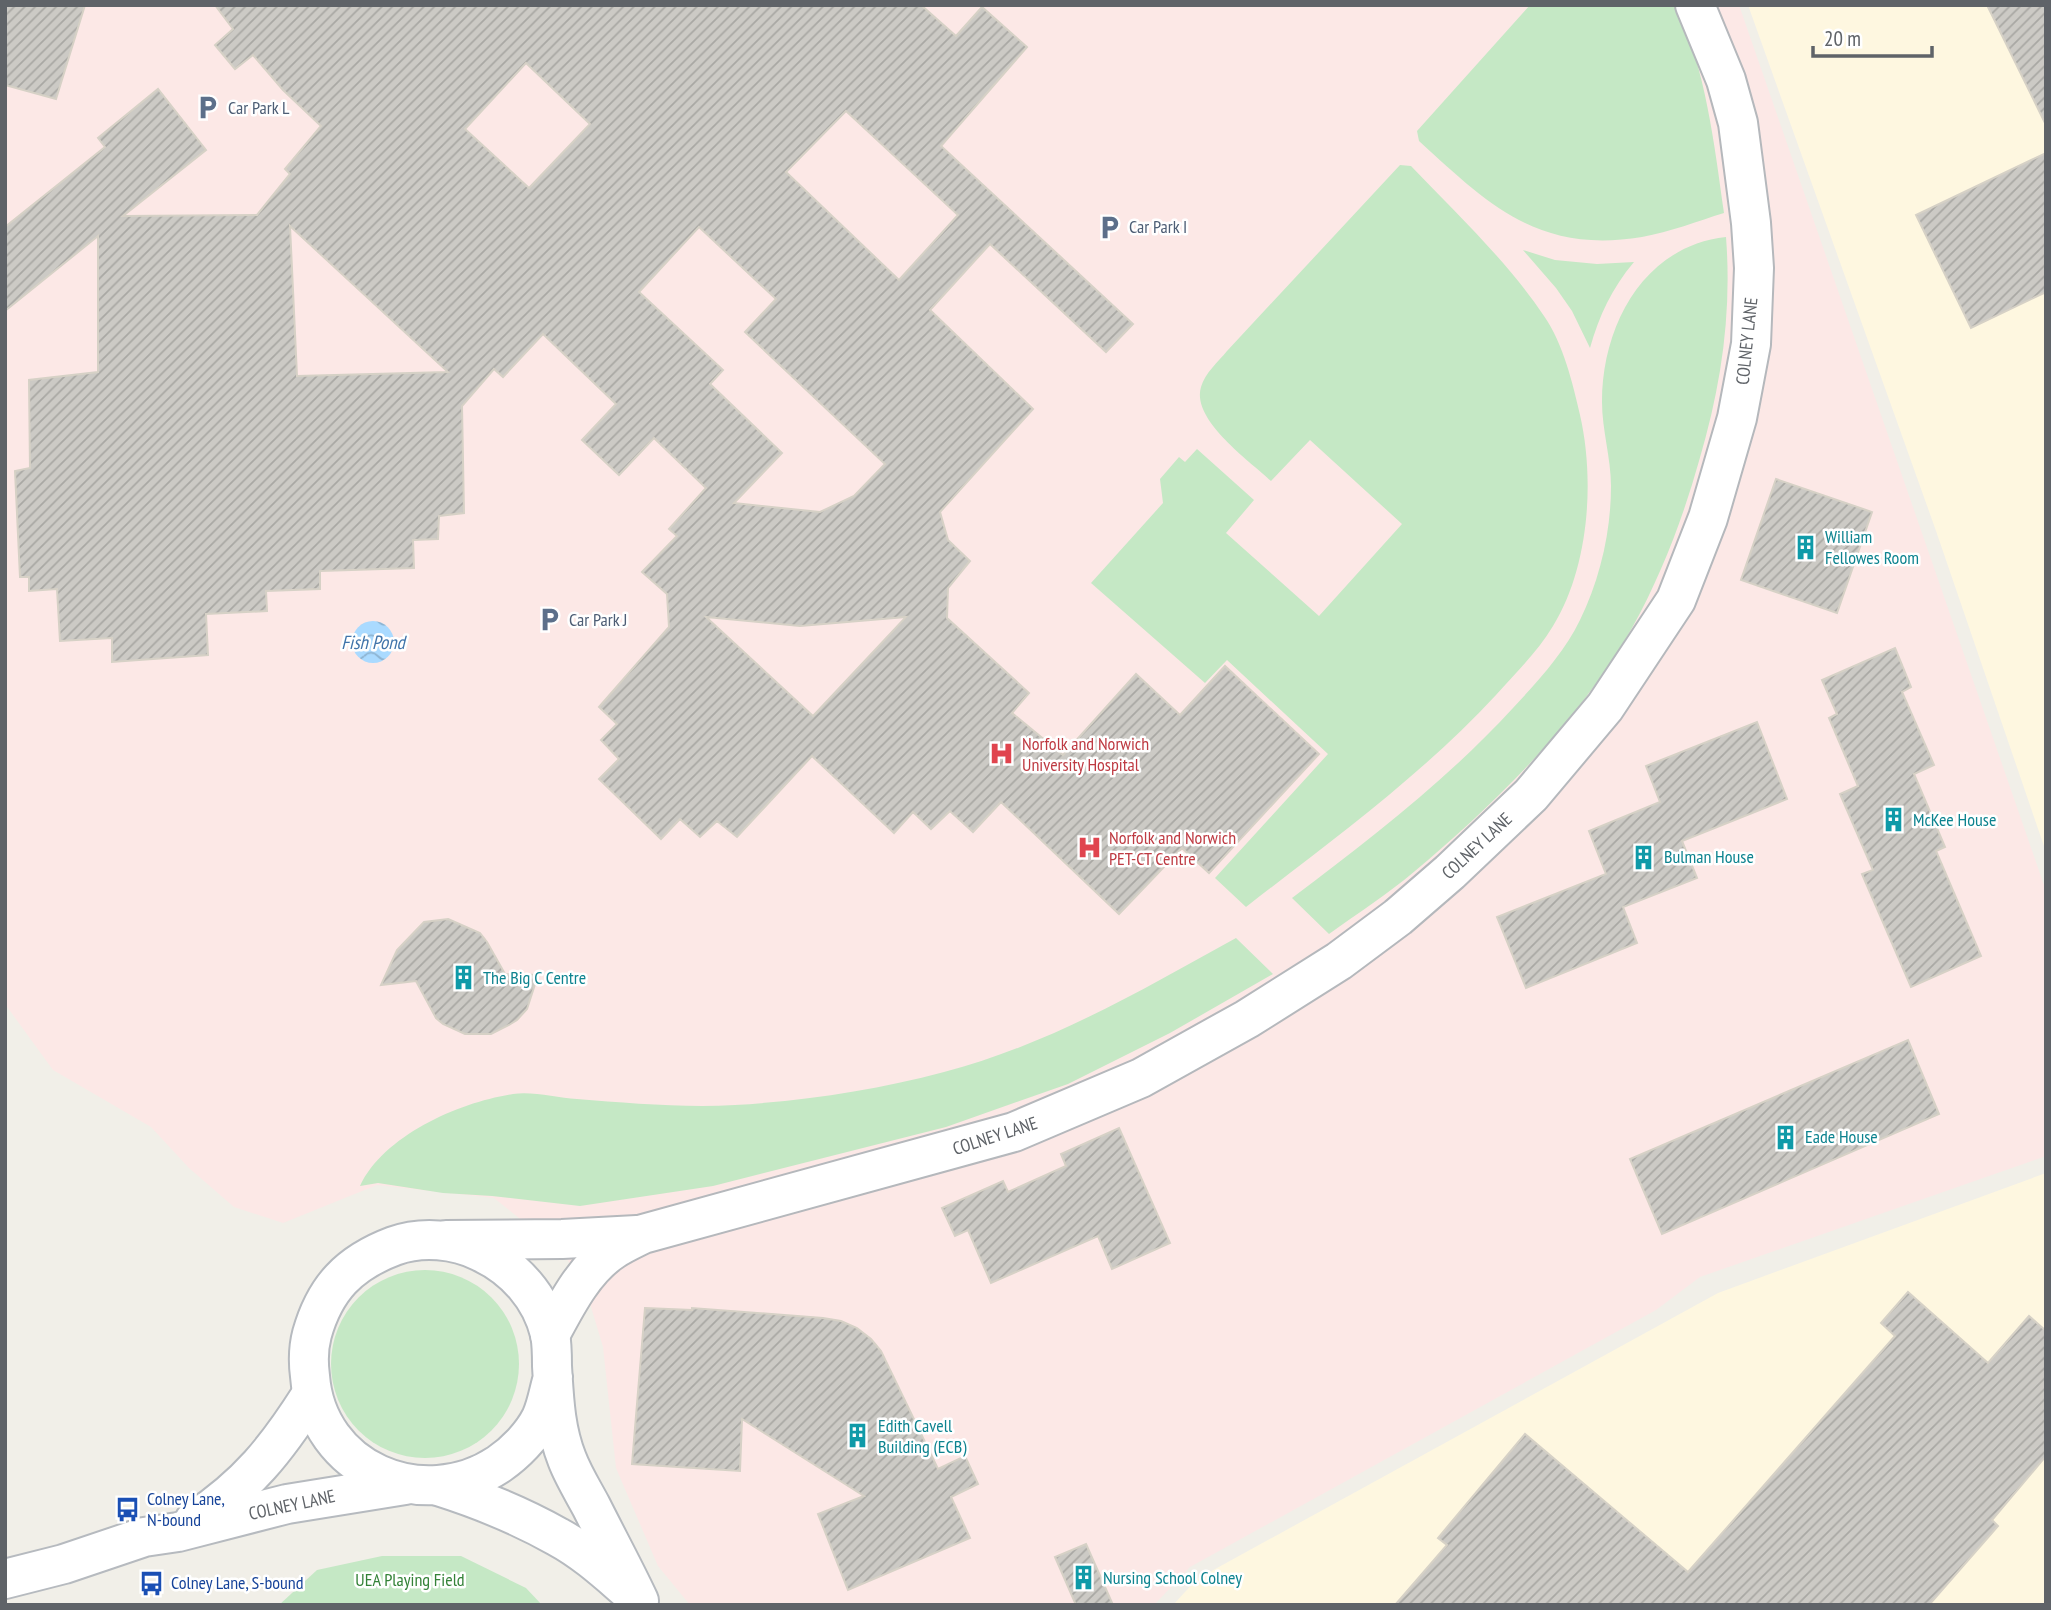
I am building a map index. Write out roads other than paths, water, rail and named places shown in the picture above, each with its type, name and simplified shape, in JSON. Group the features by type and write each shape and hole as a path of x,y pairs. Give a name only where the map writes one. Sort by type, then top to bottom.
{"street":[{"name":"COLNEY LANE","path":"550,1335 589,1273 613,1250 643,1234 1014,1132 1141,1078 1247,1019 1339,961 1398,917 1440,881 1531,795 1605,707 1676,600 1708,518 1737,418 1751,344 1754,268 1751,223 1738,122 1726,80 1695,5"},
{"name":"COLNEY LANE","path":"642,1603 595,1561 558,1537 475,1498 375,1474 346,1454 325,1427 311,1395 308,1349 318,1312 339,1280 369,1256 405,1242 562,1239 643,1234"},
{"name":"COLNEY LANE","path":"438,1240 469,1246 498,1260 522,1280 539,1305 550,1335 556,1422 567,1460 642,1603"},
{"name":"COLNEY LANE","path":"5,1579 64,1564 144,1537 178,1532 287,1504 480,1476 515,1452 541,1418 553,1377"},
{"name":"COLNEY LANE","path":"178,1532 224,1502 261,1466 283,1440 311,1395"}],"water":[{"name":"Fish Pond","path":"373,621 388,627 394,642 388,657 373,663 358,657 352,642 358,627"}],"place":[{"name":"Car Park L","path":"208,108"},
{"name":"Car Park I","path":"1109,227"},
{"name":"William Fellowes Room","path":"1805,547"},
{"name":"Car Park J","path":"549,620"},
{"name":"Norfolk and Norwich University Hospital","path":"1002,754"},
{"name":"McKee House","path":"1893,820"},
{"name":"Norfolk and Norwich PET-CT Centre","path":"1089,848"},
{"name":"Bulman House","path":"1644,857"},
{"name":"The Big C Centre","path":"463,978"},
{"name":"Eade House","path":"1785,1137"},
{"name":"Edith Cavell Building (ECB)","path":"858,1436"},
{"name":"Colney Lane, N-bound","path":"127,1509"},
{"name":"Nursing School Colney","path":"1083,1578"},
{"name":"Colney Lane, S-bound","path":"151,1583"}],"park label":[{"name":"UEA Playing Field","path":"410,1580"}]}
